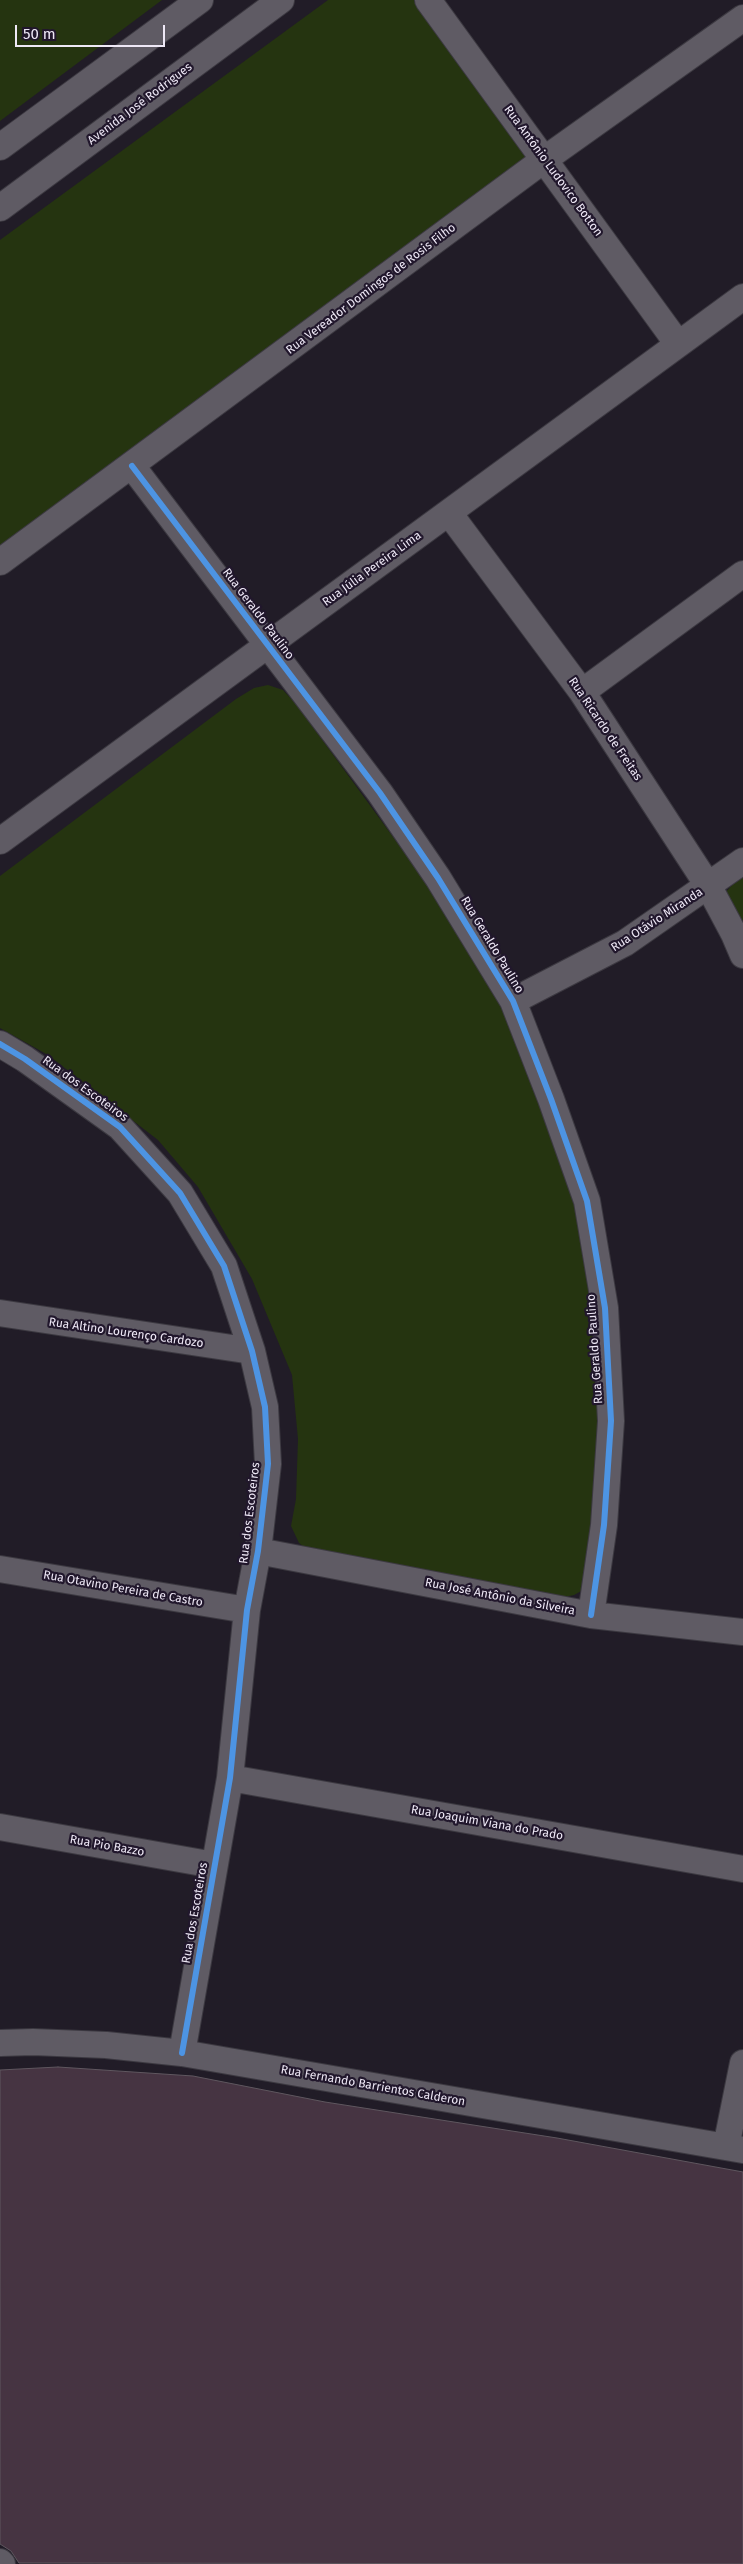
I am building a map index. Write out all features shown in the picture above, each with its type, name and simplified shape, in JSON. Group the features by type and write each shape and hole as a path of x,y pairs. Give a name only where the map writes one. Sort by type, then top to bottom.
{"street":[{"path":"0,147 200,0"},
{"name":"Avenida José Rodrigues","path":"0,208 281,0"},
{"name":"Rua Antônio Ludovico Botton","path":"428,0 678,344"},
{"name":"Rua Vereador Domingos de Rosis Filho","path":"0,562 545,159 743,18"},
{"name":"Rua Júlia Pereira Lima","path":"0,841 743,297"},
{"name":"Rua Geraldo Paulino","path":"132,466 380,793 438,878 513,1001 587,1201 605,1308 611,1421 604,1525 591,1615"},
{"name":"Rua Ricardo de Freitas","path":"449,513 582,692 709,887 743,955"},
{"path":"582,692 743,574"},
{"name":"Rua Otávio Miranda","path":"513,1001 625,943 709,887 743,861"},
{"name":"Rua dos Escoteiros","path":"0,1044 25,1058 120,1127 180,1193 224,1266 252,1351 265,1407 268,1464 258,1551 247,1610 230,1778 182,2053"},
{"name":"Rua Altino Lourenço Cardozo","path":"0,1313 252,1351"},
{"name":"Rua José Antônio da Silveira","path":"258,1551 591,1615 743,1632"},
{"name":"Rua Otavino Pereira de Castro","path":"0,1569 247,1610"},
{"name":"Rua Joaquim Viana do Prado","path":"230,1778 743,1869"},
{"name":"Rua Pio Bazzo","path":"0,1827 214,1865"},
{"name":"Rua Fernando Barrientos Calderon","path":"0,2044 33,2042 106,2045 182,2053 735,2148"},
{"path":"735,2148 743,2063"}],"green space":[{"path":"0,0 162,0 0,121"},
{"path":"328,0 419,0 522,145 529,164 0,566 0,240"},
{"path":"268,685 283,690 296,704 461,930 506,1007 583,1204 610,1421 585,1589 574,1595 565,1597 308,1550 299,1543 291,1526 296,1499 298,1439 292,1375 252,1279 198,1187 158,1140 48,1055 0,1028 0,876 236,699 254,688"},
{"path":"743,873 743,921 725,893"}],"building":[{"path":"58,2067 193,2076 325,2102 557,2138 743,2172 743,2564 19,2563 11,2551 0,2544 0,2070"}],"cycle path":[{"path":"132,466 380,793 438,878 513,1001 551,1099 587,1201 605,1308 611,1421 604,1525 591,1615"},
{"path":"0,1044 25,1059 120,1127 180,1193 224,1266 252,1351 265,1407 268,1464 258,1551 247,1610 230,1778 182,2053"}]}
